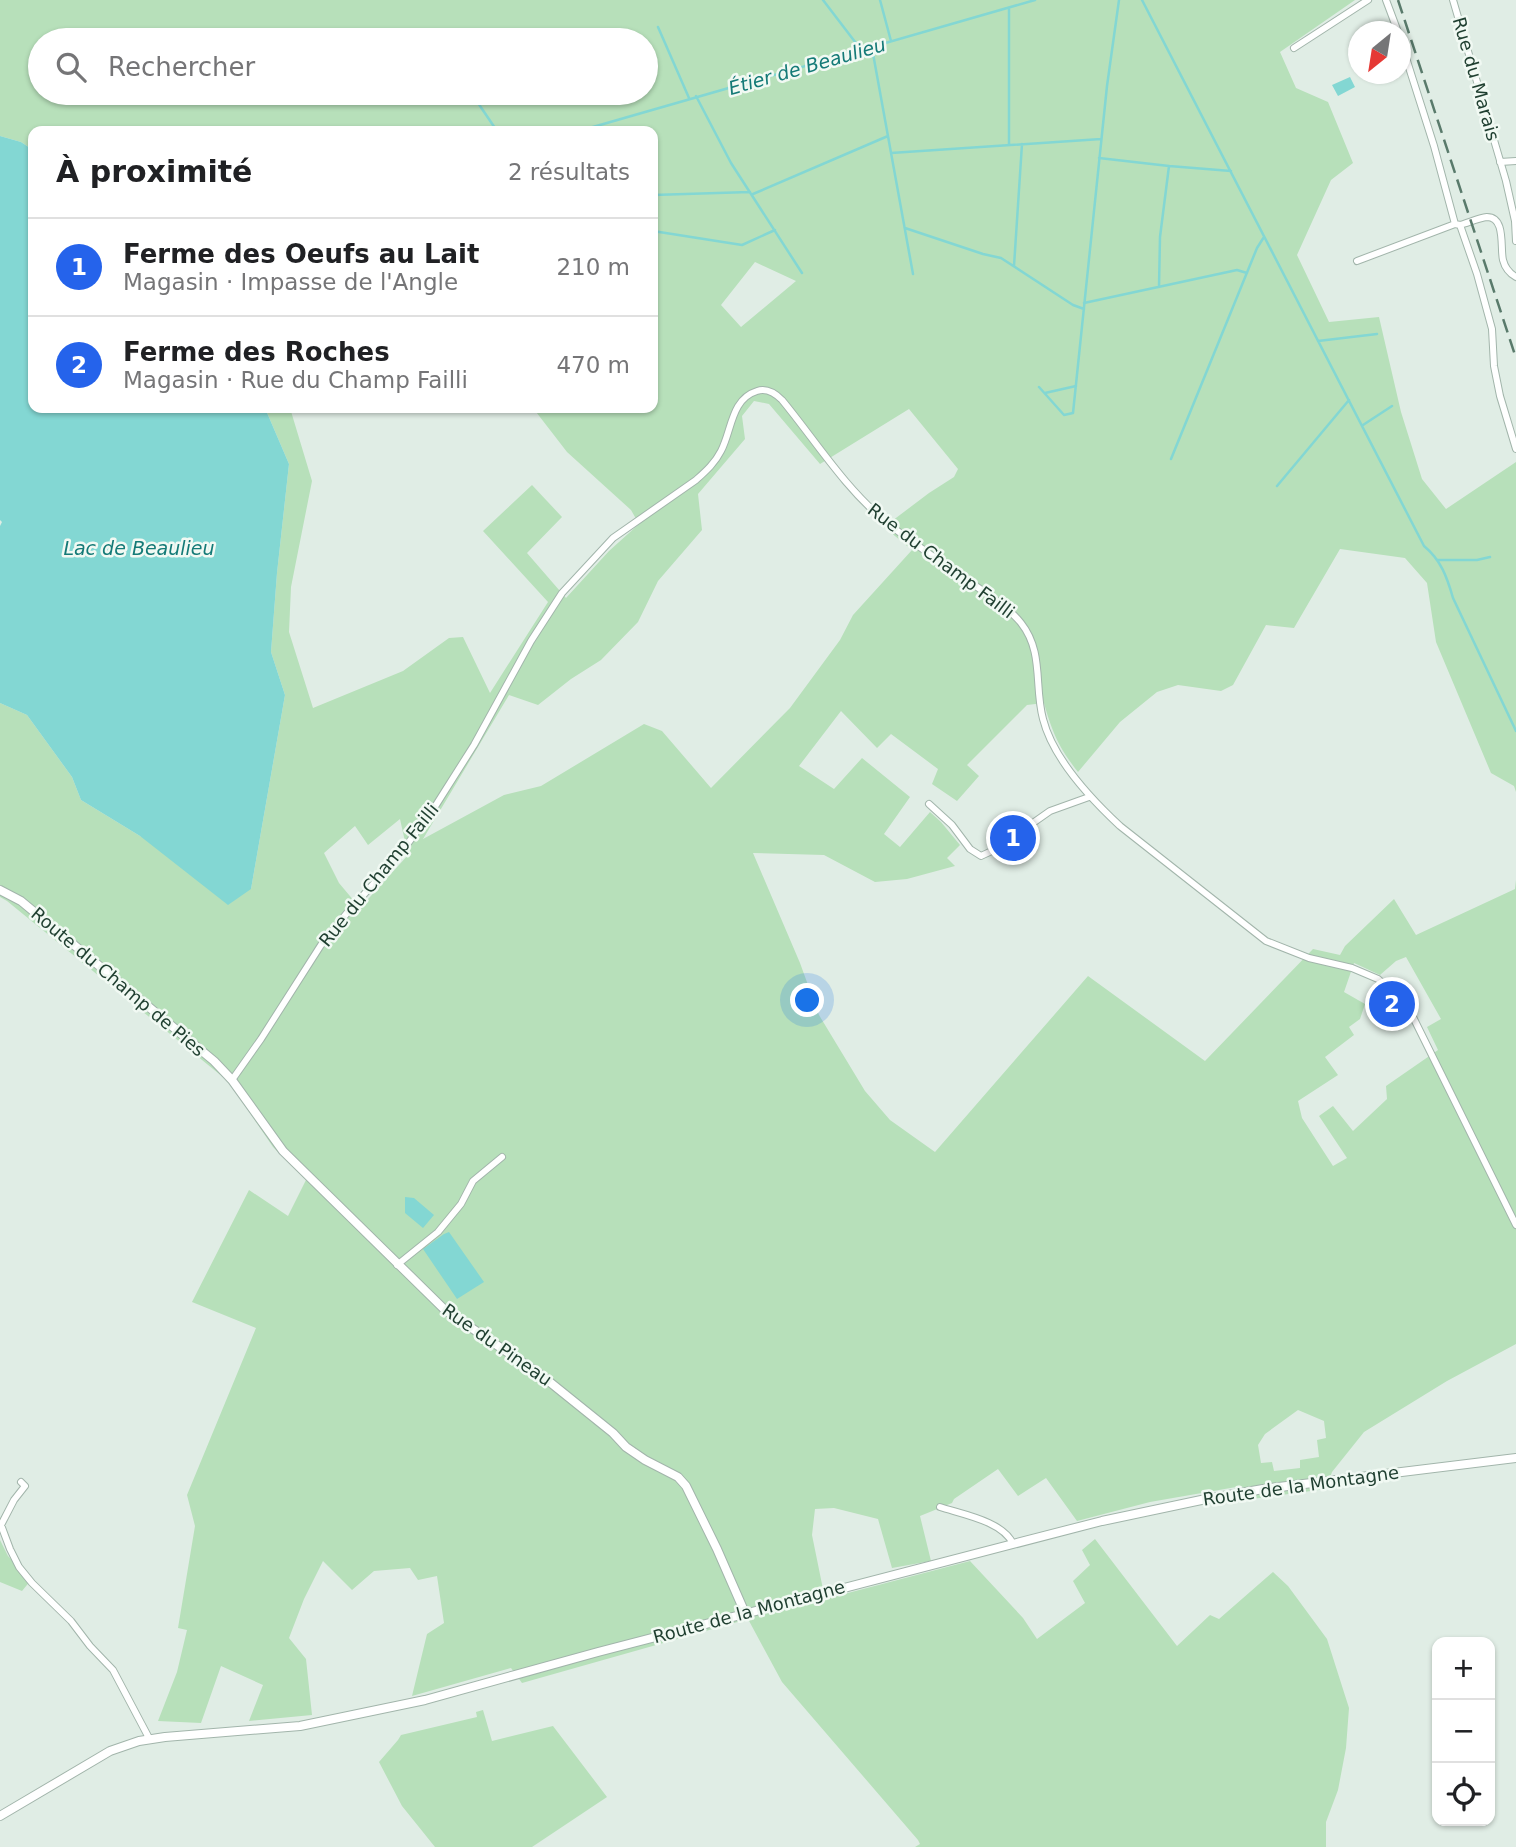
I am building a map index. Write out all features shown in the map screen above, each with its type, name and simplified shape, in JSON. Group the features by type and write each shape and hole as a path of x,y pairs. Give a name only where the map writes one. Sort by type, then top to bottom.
{"street":[{"path":"1294,48 1368,0"},
{"path":"1386,0 1394,21"},
{"name":"Rue du Marais","path":"1453,0 1500,162 1512,209 1516,241"},
{"path":"1411,71 1457,225 1477,274 1492,329 1494,366 1500,396 1516,449"},
{"path":"1500,162 1512,161 1516,156"},
{"path":"1357,261 1486,217 1499,225 1503,262 1507,270 1516,277"},
{"name":"Rue du Champ Failli","path":"232,1080 321,945 400,855 429,815 474,745 524,653 562,593 613,538 706,471 722,450 738,405 743,398 761,390 771,392 782,400 841,476 869,506 900,533 1003,606 1021,623 1035,649 1040,704 1046,731 1089,797 1120,826 1266,941 1309,958 1366,972 1391,989 1403,1002 1413,1017 1516,1225"},
{"path":"929,804 952,825 970,849 981,856 996,849 1050,811 1089,797"},
{"name":"Route du Champ de Pies","path":"0,890 21,901 205,1054 232,1080"},
{"name":"Rue du Pineau","path":"232,1080 284,1151 445,1310 541,1376 613,1433 626,1447 678,1477 717,1549 745,1613"},
{"path":"397,1265 438,1232 461,1204 473,1181 502,1157"},
{"name":"Route de la Montagne","path":"0,1816 110,1751 149,1738 327,1722 451,1694 611,1648 1102,1521 1236,1493 1516,1458"},
{"path":"21,1482 25,1486 1,1525 9,1549 32,1583 71,1621 113,1670 149,1738"},
{"path":"940,1507 985,1521 1006,1533 1013,1544"}],"green space":[{"path":"0,0 1355,0 1280,52 1296,88 1328,102 1353,163 1331,180 1297,255 1329,322 1379,317 1401,412 1422,479 1446,509 1516,462 1516,792 1514,786 1491,773 1436,642 1427,583 1405,558 1340,549 1294,628 1266,625 1233,685 1221,691 1178,685 1157,692 1120,722 1078,772 1057,739 1044,703 1027,705 967,765 979,776 957,801 932,784 938,769 891,734 877,748 841,711 799,766 834,789 862,758 910,797 884,834 900,847 930,812 960,845 947,858 955,866 907,879 875,882 824,855 753,853 819,1015 865,1091 890,1120 935,1152 1088,976 1205,1061 1313,949 1340,955 1345,946 1394,899 1416,935 1515,889 1516,880 1516,1344 1447,1381 1364,1432 1332,1472 1326,1489 1245,1500 1242,1486 1150,1502 1077,1521 1046,1478 1018,1496 998,1469 952,1503 920,1516 931,1561 892,1568 878,1519 834,1508 815,1509 812,1535 825,1599 970,1561 1023,1618 1037,1639 1085,1603 1073,1581 1090,1565 1082,1550 1095,1539 1177,1646 1210,1615 1219,1619 1273,1572 1288,1586 1327,1639 1349,1708 1346,1748 1338,1790 1326,1822 1326,1847 915,1847 920,1844 918,1840 782,1682 748,1619 522,1683 511,1668 412,1696 427,1634 444,1623 437,1576 418,1580 410,1568 374,1571 352,1590 323,1561 289,1638 306,1659 312,1715 249,1721 263,1685 221,1666 201,1723 158,1721 177,1672 187,1630 178,1628 195,1526 187,1495 256,1328 192,1302 249,1190 288,1216 306,1180 273,1147 229,1082 0,897 0,703 27,715 72,777 81,800 140,836 251,889 285,695 271,652 289,464 267,413 292,413 312,481 291,587 289,632 313,708 403,671 449,638 463,637 490,693 548,602 483,531 532,485 562,517 527,553 566,598 609,551 639,524 631,510 567,452 537,413 658,413 658,126 28,126 28,147 0,136","holes":["755,262 796,281 741,327 721,305","754,401 769,404 820,464 909,409 958,469 954,477 884,527 912,550 853,615 840,640 790,708 711,788 662,731 644,724 541,786 504,795 423,839 509,695 538,705 601,660 638,622 658,581 702,530 698,494 745,439 742,416","400,819 408,855 360,908 339,883 324,853 355,826 368,845","1406,957 1441,1019 1427,1027 1438,1050 1386,1086 1387,1099 1353,1131 1333,1106 1319,1116 1347,1158 1333,1166 1302,1118 1298,1101 1338,1075 1325,1057 1354,1035 1349,1027 1360,1019 1365,1004 1344,992 1354,963 1380,975 1396,961","1298,1410 1324,1421 1326,1438 1317,1440 1319,1457 1300,1460 1300,1468 1274,1471 1272,1462 1261,1463 1258,1445 1265,1434"]},
{"path":"0,1540 8,1556 31,1580 22,1591 0,1582"},
{"path":"483,1710 492,1741 553,1726 607,1797 532,1847 435,1847 402,1806 379,1762 401,1735 477,1717 476,1712"}],"water":[{"path":"1348,78 1348,84 1354,84 1355,87 1338,96 1332,85"},
{"name":"Lac de Beaulieu","path":"0,136 28,147 28,413 267,413 289,464 271,652 285,695 251,889 228,905 140,836 81,800 72,777 27,715 0,703"},
{"path":"405,1197 414,1198 434,1215 423,1228 405,1213"},
{"path":"449,1232 484,1282 457,1299 423,1249"}],"waterway":[{"path":"823,0 862,51"},
{"path":"880,0 891,41"},
{"name":"Étier de Beaulieu","path":"596,126 1035,0"},
{"path":"1039,387 1064,415 1073,413 1107,86 1119,0"},
{"path":"1142,0 1424,546 1443,569 1453,598 1516,731"},
{"path":"1009,9 1009,145"},
{"path":"658,27 689,98"},
{"path":"872,48 913,274"},
{"path":"696,96 731,163 802,273"},
{"path":"479,105 494,126"},
{"path":"753,194 888,136"},
{"path":"891,153 1101,139"},
{"path":"1014,266 1022,144"},
{"path":"1099,158 1231,171"},
{"path":"1159,287 1160,237 1169,166"},
{"path":"658,195 750,192"},
{"path":"905,228 1001,258 1073,305 1084,309"},
{"path":"658,232 742,245 775,230"},
{"path":"1171,459 1257,248 1264,237"},
{"path":"1084,303 1237,270 1247,273"},
{"path":"1318,341 1377,334"},
{"path":"1045,393 1076,386"},
{"path":"1277,486 1349,400"},
{"path":"1363,425 1392,406"},
{"path":"1438,560 1477,560 1490,557"}],"railway":[{"path":"1398,0 1516,358"}],"place":[{"name":"Ferme des Oeufs au Lait","path":"1013,838"},
{"name":"Ferme des Roches","path":"1392,1004"}]}
